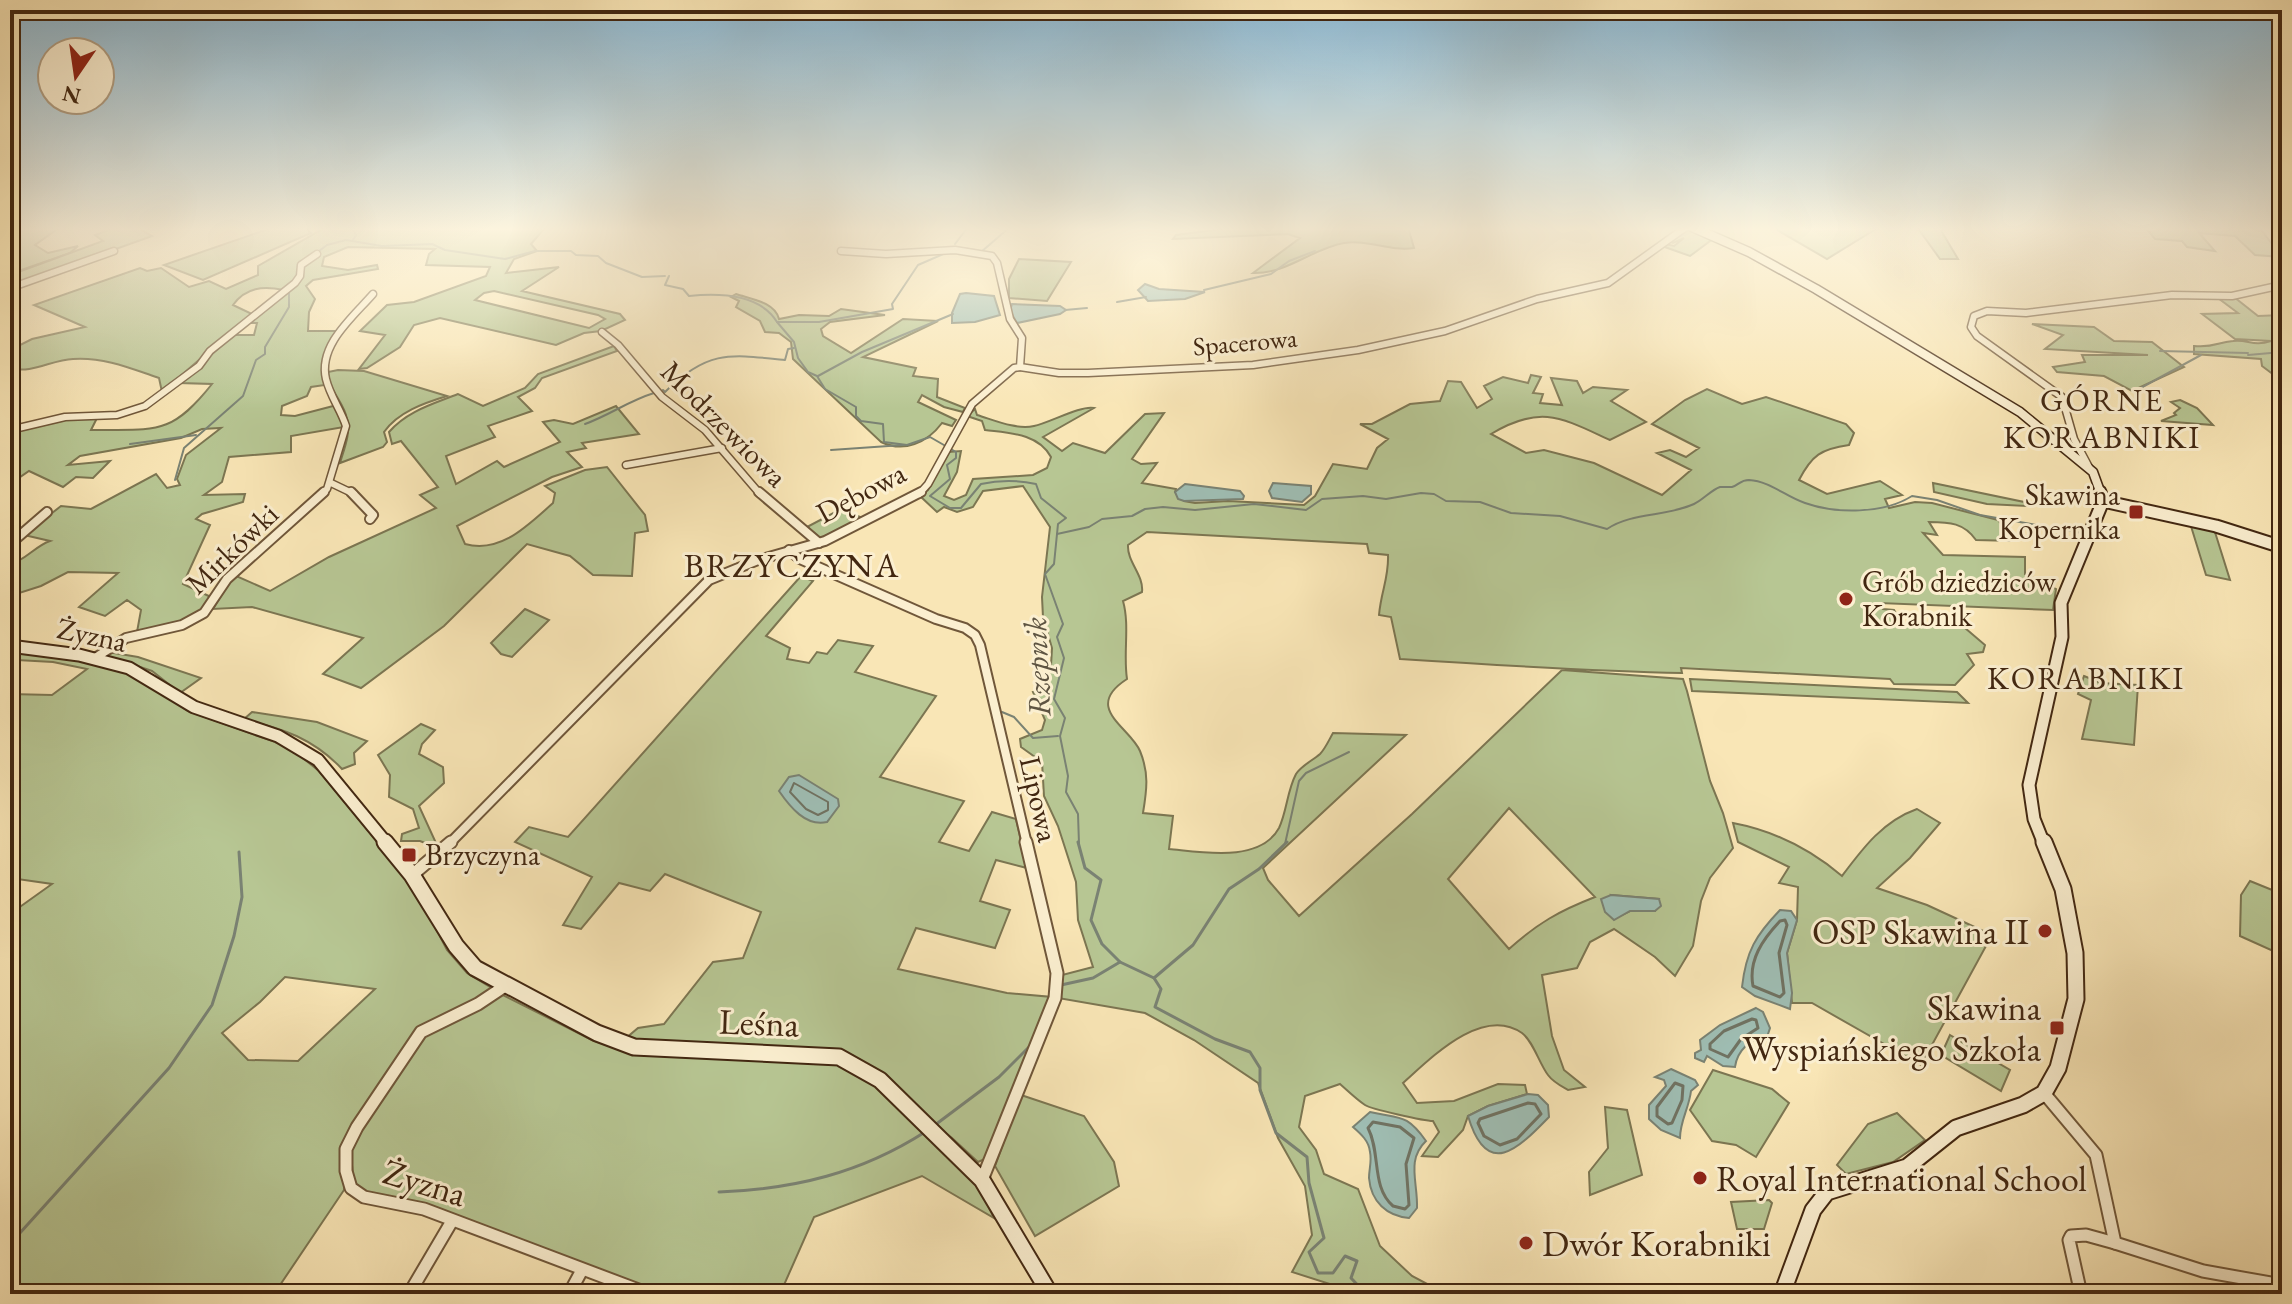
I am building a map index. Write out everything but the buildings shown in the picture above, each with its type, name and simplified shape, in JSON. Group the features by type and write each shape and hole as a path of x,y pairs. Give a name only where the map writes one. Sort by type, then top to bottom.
{"street":[{"path":"10,430 58,418 117,415 150,403 199,366 221,342 289,288"},
{"path":"1002,288 1010,319 1022,338 1020,367"},
{"name":"Spacerowa","path":"1020,367 1059,373 1088,373 1283,362 1445,331 1537,299 1586,288"},
{"path":"1814,288 1956,376 2002,400 2090,469"},
{"path":"1782,1294 1813,1210 1827,1192 1907,1167 1956,1128 2023,1105 2044,1093 2058,1068 2072,1019 2077,976 2063,889 2034,819 2029,785 2062,637 2061,603 2103,501 2100,487 2074,439 2062,397 1977,336 1971,327 1974,316 1987,311 2026,313 2172,295 2232,296 2269,288"},
{"name":"Mirkówki","path":"95,658 126,638 182,625 204,613 227,579 315,503 331,483 346,426 343,412 326,378 326,358 340,332 373,294"},
{"name":"Modrzewiowa","path":"602,332 618,345 662,397 705,430 762,496 819,543"},
{"name":"Dębowa","path":"415,880 709,580 720,573 819,543 919,494 928,484 972,404 1014,368 1020,367"},
{"path":"626,465 722,448"},
{"path":"331,483 341,484 359,498 373,515 370,519"},
{"path":"2103,501 2216,526 2282,547"},
{"path":"10,544 47,512"},
{"name":"Lipowa","path":"789,550 800,559 975,635 1057,973 1055,998 982,1180"},
{"name":"Żyzna","path":"10,646 95,658 129,668 194,707 278,736 318,760 415,880"},
{"name":"Leśna","path":"415,880 475,968 597,1033 634,1047 839,1057 880,1080 982,1180 1050,1294"},
{"name":"Żyzna","path":"505,986 478,1004 421,1032 357,1127 346,1149 346,1171 351,1188 364,1197 424,1209 649,1294"},
{"path":"2044,1093 2096,1155 2115,1243"},
{"path":"409,1294 452,1221"},
{"path":"2081,1294 2069,1240 2077,1234 2203,1271 2282,1285"},
{"path":"569,1294 582,1270"}],"green space":[{"path":"83,288 286,288 256,289 238,299 233,305 252,314 162,392 159,378 95,360 73,359 34,368 10,368 10,350 32,339 85,327 34,305"},
{"path":"290,288 307,288 315,299 309,312 308,331 339,331 326,356 325,385 311,387 307,396 282,406 281,415 295,416 337,405 344,427 291,436 291,452 229,457 222,482 204,495 245,494 243,502 202,514 196,519 210,525 183,584 213,598 188,618 137,632 141,610 127,600 105,616 79,607 118,573 68,572 41,586 10,596 10,564 50,541 24,535 61,506 91,509 156,474 167,488 180,485 177,479 186,455 221,428 202,429 181,438 80,456 68,465 110,461 93,478 76,477 63,487 29,471 10,484 10,432 63,419 97,418 91,430 146,429 172,422 212,384 180,383 233,335 254,335 257,323 245,323"},
{"path":"453,288 527,288 522,291 620,314 625,320 556,345 440,318 414,325 400,347 367,368 359,369 385,335 360,331 387,305 414,302","holes":["494,291 605,319 589,328 475,300 484,293"]},
{"path":"1009,288 1055,288 1047,301 1009,298"},
{"path":"736,294 768,305 779,319 799,315 829,316 841,309 885,315 830,322 821,329 823,336 851,353 903,319 938,321 863,357 916,368 913,376 938,379 937,397 965,408 963,412 944,407 922,395 918,402 956,420 952,426 942,423 922,441 906,446 881,442 793,359 791,342 779,333 765,332 760,321 736,307 739,301 731,297"},
{"path":"2234,297 2258,316 2282,315 2282,381 2262,366 2261,359 2194,354 2194,346 2233,341 2271,341 2235,339 2202,314 2238,313 2218,298"},
{"path":"2032,324 2094,327 2114,341 2152,342 2184,367 2132,391 2104,376 2057,372 2053,367 2085,362 2082,355 2148,355 2045,349 2063,335"},
{"path":"614,346 617,351 542,378 535,388 518,397 532,411 488,426 495,437 446,456 456,484 497,461 504,467 560,442 543,422 554,420 573,424 616,406 639,434 582,443 586,448 567,452 582,467 552,477 457,526 465,544 478,546 502,541 524,528 553,503 555,493 545,486 585,470 607,467 645,515 648,531 635,533 632,576 593,575 570,556 527,544 444,626 361,688 323,674 363,638 252,607 213,609 234,575 270,591 329,557 436,508 420,495 438,487 401,441 392,444 389,432 404,419 458,394 483,406 525,388 538,374"},
{"path":"364,371 447,396 421,405 397,419 384,432 387,442 383,447 340,463 348,424 328,372"},
{"path":"1531,375 1541,377 1533,393 1543,394 1540,403 1562,405 1551,378 1577,381 1583,393 1593,387 1627,390 1611,401 1646,422 1610,440 1564,421 1538,417 1524,419 1491,434 1526,453 1544,450 1594,463 1662,495 1691,470 1657,453 1670,450 1686,457 1699,448 1652,424 1685,400 1707,389 1742,404 1766,397 1846,424 1854,433 1849,445 1818,455 1799,480 1827,494 1880,481 1902,495 1885,499 1889,508 1915,502 1932,503 1998,520 2014,541 1976,540 1961,527 1944,522 1929,522 1937,535 1923,533 1943,555 2025,557 2025,574 2056,589 2053,610 1880,603 1883,609 1894,610 1903,625 1965,628 1985,645 1983,652 1967,654 1974,665 1955,685 1894,684 1890,679 1681,668 1682,673 1400,659 1391,617 1379,615 1388,555 1369,553 1367,544 1147,532 1128,545 1141,580 1142,592 1123,601 1127,679 1114,689 1109,708 1135,742 1143,759 1146,781 1143,813 1173,816 1169,849 1229,853 1258,846 1270,839 1279,828 1296,774 1320,754 1333,733 1406,735 1263,868 1268,880 1299,916 1412,814 1562,670 1683,679 1687,691 1710,781 1733,848 1710,878 1701,901 1693,946 1675,976 1655,957 1614,929 1590,942 1577,968 1542,975 1552,1036 1564,1070 1585,1087 1568,1090 1552,1080 1522,1033 1507,1026 1474,1030 1442,1049 1403,1083 1417,1103 1454,1101 1498,1084 1525,1085 1527,1094 1468,1116 1463,1130 1438,1157 1422,1156 1439,1132 1433,1121 1369,1107 1340,1084 1305,1096 1299,1127 1316,1150 1324,1174 1358,1189 1380,1246 1412,1276 1446,1294 1361,1294 1292,1272 1312,1235 1305,1186 1278,1138 1258,1083 1194,1040 1145,1013 1058,998 1062,975 1093,967 1078,920 1076,882 1058,826 1044,796 1042,762 1021,747 1020,739 1042,730 1045,720 1033,692 1043,690 1051,666 1052,648 1043,617 1042,597 1050,527 1023,486 983,491 973,507 957,512 944,507 937,512 920,496 928,490 948,452 961,451 957,472 944,496 954,500 966,495 973,479 1033,475 1047,468 1051,457 1038,443 1022,436 985,430 982,421 967,416 975,409 977,415 1027,427 1094,408 1043,437 1062,451 1073,443 1105,453 1145,414 1164,413 1132,459 1141,464 1157,463 1142,483 1176,489 1175,492 1184,501 1195,503 1228,501 1304,505 1315,496 1333,464 1367,469 1377,448 1388,439 1360,424 1372,424 1410,404 1440,401 1448,381 1461,382 1477,408 1492,399 1484,386 1503,377 1528,383","holes":["1509,808 1595,897 1549,918 1509,949 1448,879","1611,895 1659,899 1655,911 1630,911 1620,916"]},
{"path":"2180,400 2197,408 2213,425 2161,421 2176,415 2174,413 2180,408 2171,402"},
{"path":"1933,483 2024,502 2026,506 1987,504 1934,492"},
{"path":"841,509 865,519 820,538 807,527"},
{"path":"2190,523 2214,529 2230,580 2206,575"},
{"path":"801,576 813,581 766,636 790,648 787,659 809,663 817,652 827,654 838,640 873,646 855,672 936,696 880,777 964,801 939,842 969,851 992,812 1016,819 1027,868 996,860 980,901 1010,910 995,948 916,928 898,969 1007,993 1052,997 987,1158 978,1162 952,1138 840,1054 625,1039 638,1028 664,1024 713,962 743,958 761,912 665,874 650,891 619,883 581,929 563,925 592,877 515,842 529,827 568,837"},
{"path":"525,609 549,620 512,657 501,654 491,643"},
{"path":"10,649 126,669 188,711 289,747 319,771 413,885 447,950 467,973 495,990 437,1020 352,1129 344,1190 274,1294 10,1294 10,914 52,884 10,878 10,694 52,695 87,669 53,662 17,660 10,666","holes":["285,977 375,989 298,1061 248,1060 222,1033"]},
{"path":"108,652 138,657 201,678 180,693 152,671 104,655"},
{"path":"2084,676 2101,683 2138,685 2134,745 2082,739 2091,700 2078,694"},
{"path":"1690,679 1957,692 1968,703 1692,691"},
{"path":"252,712 317,722 367,741 354,753 355,764 342,769 321,750 297,736 243,720"},
{"path":"421,724 435,730 422,744 419,754 443,767 444,783 419,806 436,843 433,846 420,841 401,841 402,834 419,828 413,809 389,797 390,775 378,755"},
{"path":"1917,809 1940,823 1910,858 1877,888 1927,905 1992,935 1921,1065 1812,1003 1792,1003 1787,953 1797,920 1798,887 1779,883 1789,867 1738,842 1733,823 1791,842 1842,876 1884,828"},
{"path":"2250,881 2282,894 2282,955 2240,936 2241,895"},
{"path":"499,993 592,1040 626,1052 835,1062 878,1084 978,1184 994,1218 922,1176 814,1217 780,1294 659,1294 558,1254 367,1195 354,1183 350,1147 424,1034"},
{"path":"1950,1035 2010,1070 2001,1091 1941,1055"},
{"path":"1713,1070 1772,1089 1789,1103 1756,1157 1736,1145 1712,1141 1690,1110"},
{"path":"1021,1095 1084,1116 1114,1162 1119,1186 1035,1236 995,1166"},
{"path":"1605,1107 1627,1110 1642,1175 1590,1195 1589,1172 1608,1148"},
{"path":"1897,1113 1925,1140 1893,1162 1846,1174 1837,1165 1868,1124"},
{"path":"1769,1200 1772,1203 1764,1229 1737,1229 1731,1202"}],"water":[{"path":"1156,288 1205,292 1185,299 1148,301 1138,290"},
{"path":"960,294 994,296 1000,315 975,322 952,323 952,313"},
{"path":"1012,304 1060,306 1066,310 1017,323 1010,311"},
{"path":"1273,483 1311,486 1311,494 1302,502 1272,498 1269,491"},
{"path":"1185,484 1240,491 1244,496 1243,499 1184,501 1178,499 1175,492"},
{"path":"799,775 838,799 839,806 827,822 805,819 779,791 789,777"},
{"path":"1611,895 1659,899 1661,906 1655,911 1630,911 1614,920 1605,912 1601,899"},
{"path":"1780,910 1791,911 1797,920 1787,953 1792,993 1790,1009 1755,996 1742,987 1746,963 1754,944"},
{"path":"1756,1008 1763,1012 1770,1028 1767,1037 1756,1039 1746,1046 1735,1067 1723,1066 1707,1056 1704,1062 1695,1058 1695,1053 1701,1050 1700,1040 1720,1025"},
{"path":"1671,1069 1695,1080 1698,1085 1691,1091 1680,1138 1661,1130 1649,1119 1649,1105 1666,1086 1664,1080 1655,1077"},
{"path":"1528,1094 1538,1095 1548,1105 1549,1117 1515,1148 1494,1153 1484,1148 1468,1116 1488,1106"},
{"path":"1370,1112 1407,1121 1426,1141 1416,1156 1417,1208 1409,1218 1387,1211 1370,1187 1369,1148 1353,1127"}],"waterway":[{"path":"175,480 184,448 243,396 256,360 265,354 265,347 289,307 289,291 292,288"},
{"path":"678,288 689,296 726,296 750,301 770,313 777,322"},
{"name":"Rzepnik","path":"777,322 819,322 893,309 892,304 903,288"},
{"path":"1204,290 1213,288"},
{"path":"1117,302 1146,297"},
{"path":"1065,310 1087,308"},
{"path":"818,376 862,352 953,314"},
{"name":"Rzepnik","path":"777,322 794,342 798,358 808,372 817,376 825,389 856,407 856,416 861,421 883,424 884,442 907,445 930,437 956,452 956,458 947,465 950,479 930,496 950,508 961,508 981,484 1002,481 1036,484 1041,498 1066,518 1058,524 1057,534"},
{"path":"663,390 665,392 680,378 707,362 733,356 785,360 788,349 794,348"},
{"path":"2160,351 2248,353"},
{"path":"2248,355 2282,352"},
{"path":"2137,390 2201,355"},
{"path":"585,424 654,393"},
{"path":"130,444 196,435"},
{"path":"831,450 903,445"},
{"path":"1057,534 1089,527 1102,519 1132,516 1145,509 1195,510 1254,504 1306,510 1322,499 1363,496 1386,499 1421,493 1434,494 1446,501 1480,502 1511,513 1560,516 1607,529 1627,520 1683,508 1720,487 1732,487 1749,480 1764,483 1817,507 1874,509 1912,496 1937,500 1980,515 2082,533"},
{"name":"Rzepnik","path":"1057,534 1054,564 1045,574 1063,624 1057,637 1064,658 1054,699 1065,718 1060,736 1068,776 1066,792 1078,814 1079,844"},
{"path":"1002,712 1014,717 1033,738 1058,736"},
{"path":"1285,844 1299,781 1306,773 1349,752"},
{"name":"Rzepnik","path":"1078,842 1085,868 1101,880 1091,920 1102,944 1120,962"},
{"path":"1154,978 1193,945 1229,889 1259,869 1285,844"},
{"path":"10,1244 169,1068 212,1005 234,936 242,897 239,852"},
{"path":"1061,985 1093,978 1120,962"},
{"name":"Rzepnik","path":"1120,962 1154,978"},
{"name":"Rzepnik","path":"1154,978 1161,989 1155,1007 1215,1039 1250,1052 1260,1068 1260,1090 1276,1133 1307,1157 1309,1183 1324,1238 1309,1252 1318,1273 1333,1273 1345,1256 1357,1261 1351,1278 1366,1294"},
{"path":"935,1125 999,1077 1031,1045"},
{"path":"719,1192 801,1183 826,1176 876,1158 925,1132"}],"place":[{"name":"Skawina Kopernika","path":"2136,512"},
{"name":"Grób dziedziców Korabnik","path":"1846,599"},
{"name":"Brzyczyna","path":"409,855"},
{"name":"OSP Skawina II","path":"2045,931"},
{"name":"Skawina Wyspiańskiego Szkoła","path":"2057,1028"},
{"name":"Royal International School","path":"1700,1178"},
{"name":"Dwór Korabniki","path":"1526,1243"}],"district":[{"name":"GÓRNE KORABNIKI","path":"2102,418"},
{"name":"BRZYCZYNA","path":"792,565"},
{"name":"KORABNIKI","path":"2086,678"}]}
